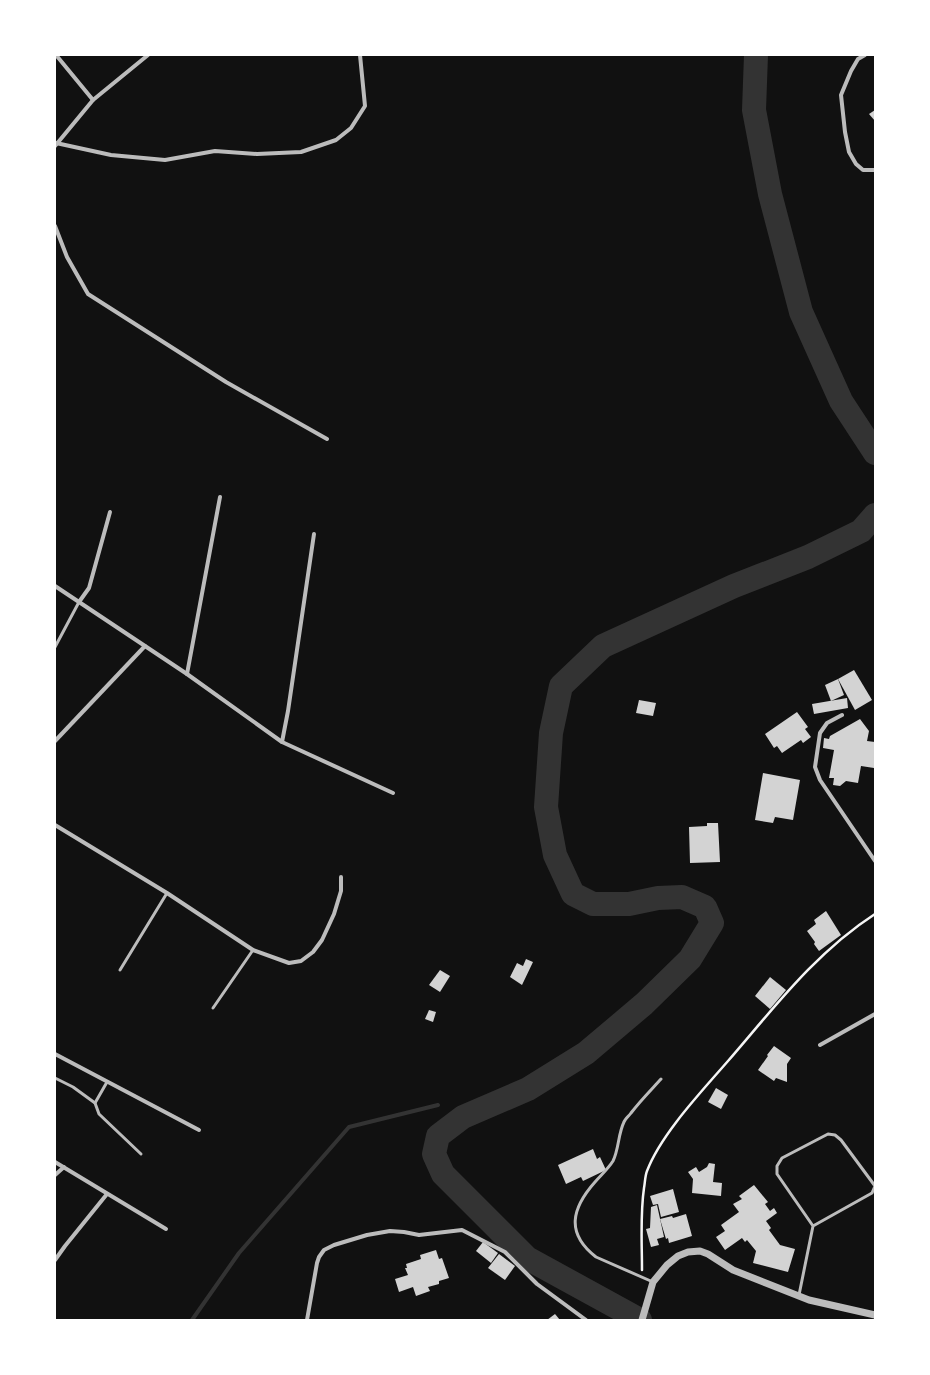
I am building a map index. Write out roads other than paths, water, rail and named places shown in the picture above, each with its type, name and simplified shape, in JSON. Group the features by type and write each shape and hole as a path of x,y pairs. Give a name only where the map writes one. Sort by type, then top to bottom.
{"street":[{"path":"56,55 93,100"},
{"path":"148,55 93,100 56,145 111,155 165,160 215,151 257,154 301,152 336,140 351,128 364,106 360,55"},
{"path":"865,55 858,60 851,71 841,95 849,152 856,164 863,170 875,170"},
{"path":"55,226 67,257 88,294 226,382 327,439"},
{"path":"187,674 220,497"},
{"path":"79,602 89,588 110,512"},
{"path":"282,742 288,711 314,534"},
{"path":"55,586 187,674 282,742 393,793"},
{"path":"55,740 145,646"},
{"path":"842,715 827,723 820,734 815,767 820,780 875,861"},
{"path":"55,825 254,950 289,963 301,961 313,952 322,940 334,914 341,891 341,877"},
{"path":"820,1045 875,1014"},
{"path":"55,1054 199,1130"},
{"path":"55,1162 166,1229"},
{"path":"55,1175 64,1167"},
{"path":"55,1260 108,1194"},
{"path":"307,1320 317,1263 324,1250 334,1245 367,1235 390,1231 419,1235 462,1230 505,1252 537,1284 586,1320"},
{"path":"642,1320 653,1282 667,1265 678,1256 688,1252 700,1251 708,1254 734,1270 809,1300 875,1315"}],"lane":[{"path":"55,647 79,602"},
{"path":"120,970 167,894"},
{"path":"213,1008 254,950"},
{"path":"55,1078 73,1087 95,1103 100,1114 141,1154"},
{"path":"653,1282 596,1257 588,1251 576,1231 575,1220 578,1206 613,1160 624,1121 636,1105 662,1079"},
{"path":"95,1103 107,1082"},
{"path":"799,1296 813,1226 777,1174 777,1166 782,1158 828,1134 836,1135 875,1186 872,1192 813,1226"}],"waterway":[{"path":"756,55 754,110 770,194 801,312 841,401 875,453"},
{"path":"640,1320 527,1258 443,1174 434,1154 438,1136 463,1117 528,1089 586,1053 644,1004 690,959 712,923 705,907 682,897 658,898 629,904 593,904 573,894 555,855 546,807 551,733 561,686 603,646 734,586 808,557 861,531 875,515"},
{"path":"192,1320 239,1253 349,1127 438,1105"}]}
